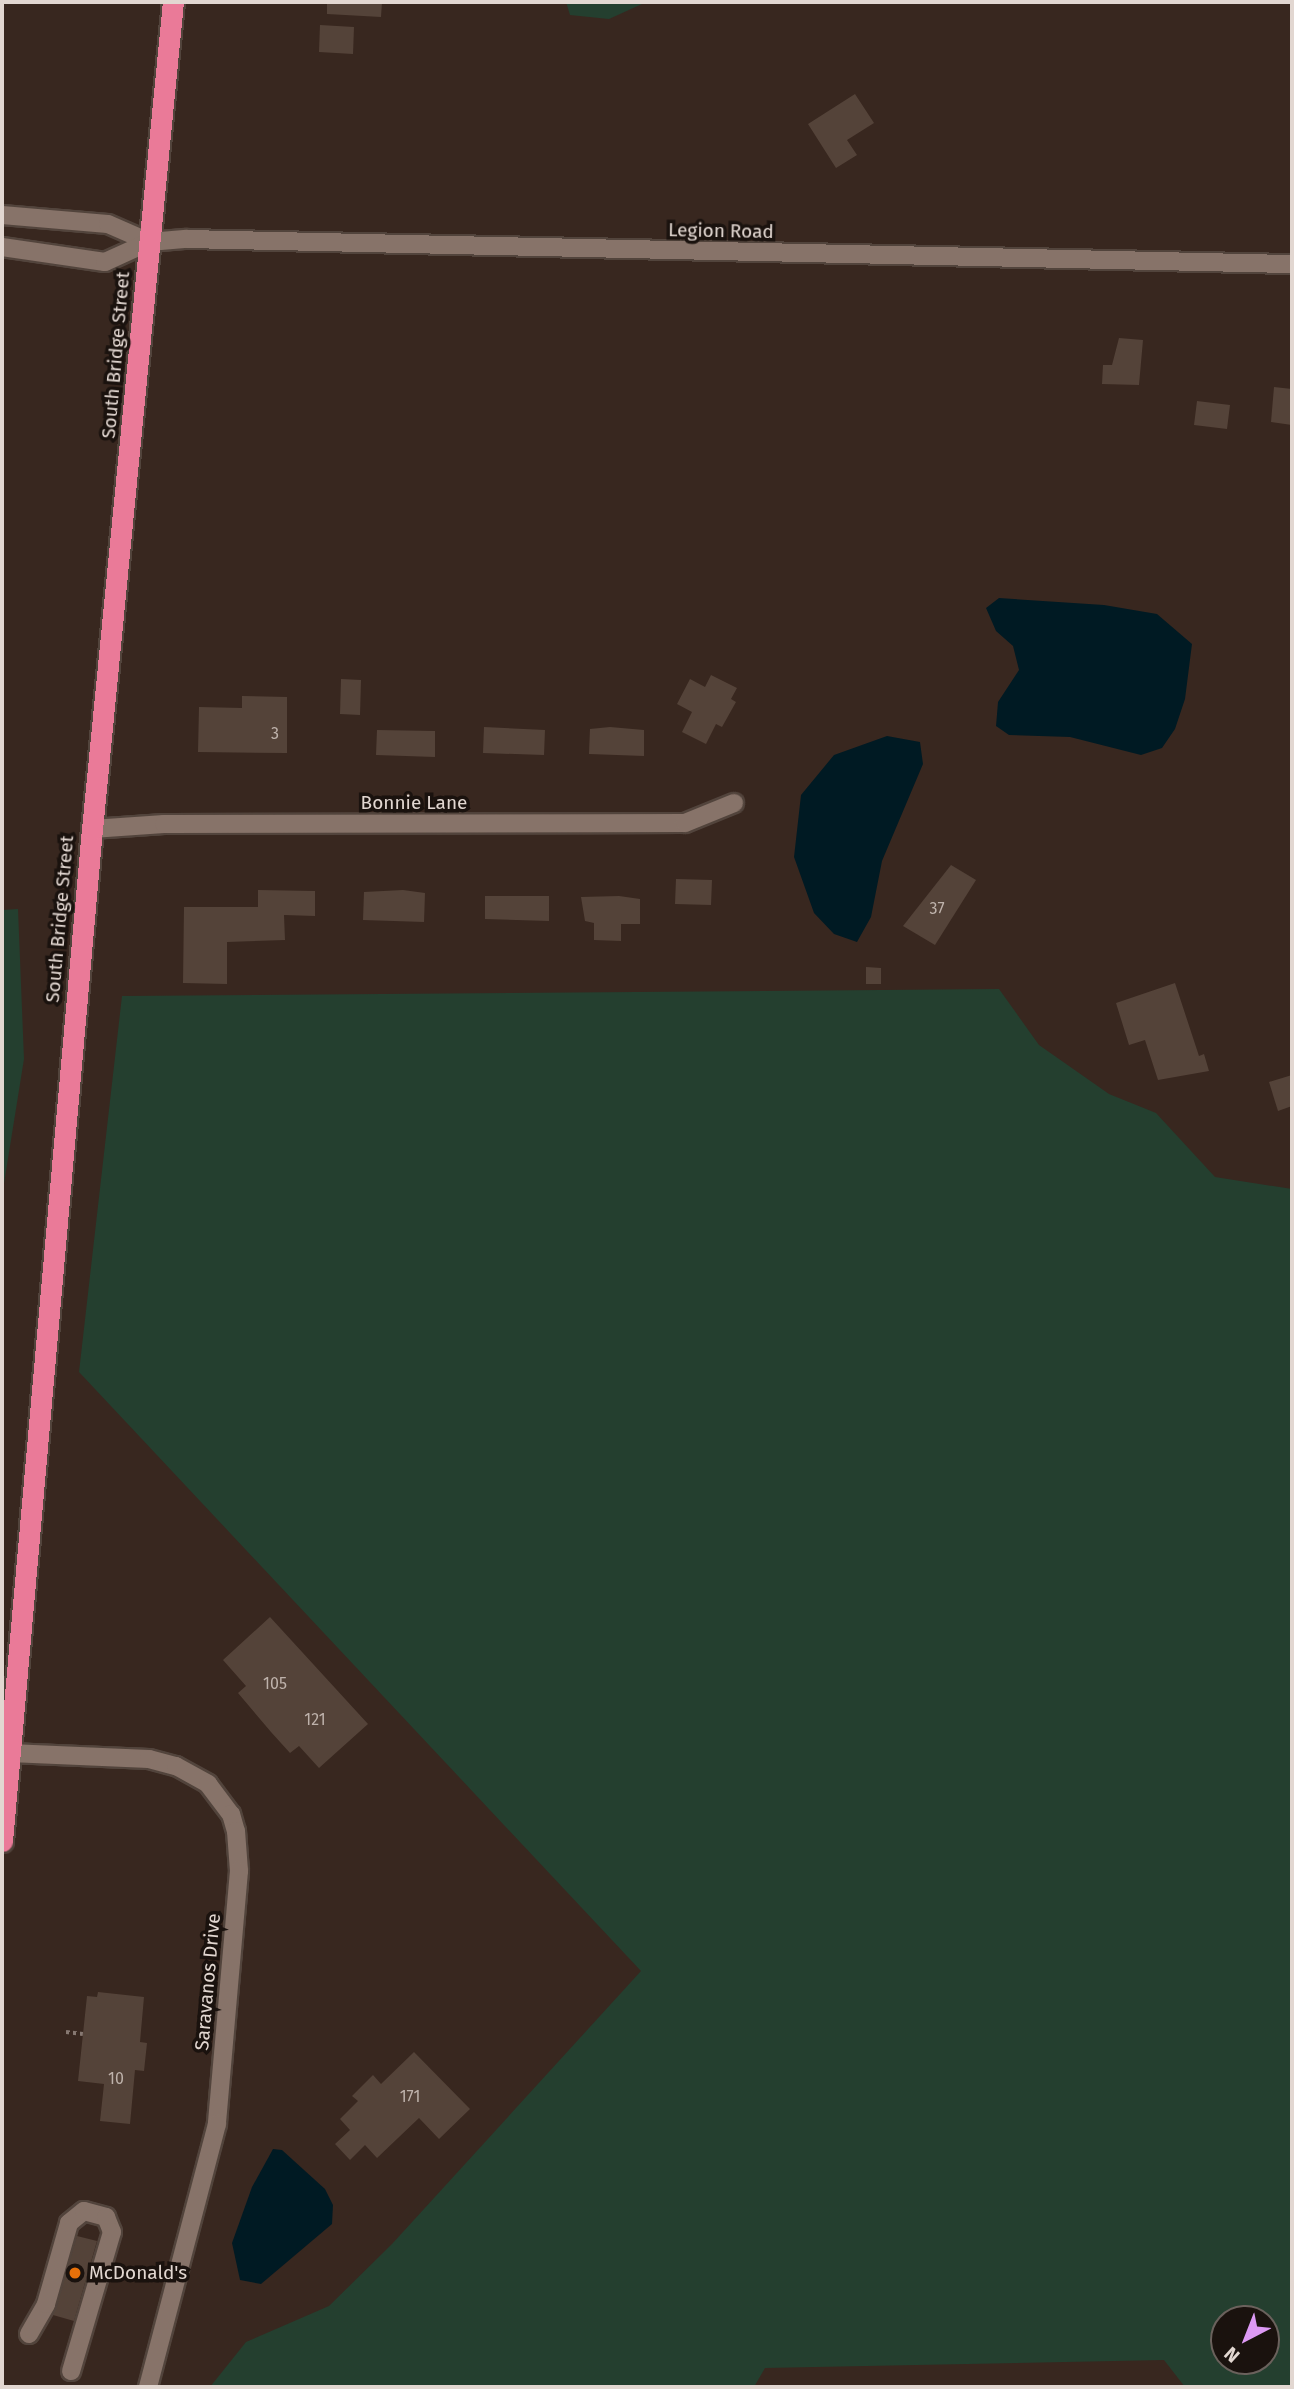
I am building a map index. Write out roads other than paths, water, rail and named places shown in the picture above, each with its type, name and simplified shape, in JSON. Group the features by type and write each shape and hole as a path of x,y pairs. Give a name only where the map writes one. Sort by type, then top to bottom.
{"highway":[{"name":"South Bridge Street","path":"2,1841 92,829 173,2"}],"street":[{"path":"2,215 108,224 149,242"},
{"name":"Legion Road","path":"149,242 187,239 1292,264"},
{"path":"2,247 105,262 149,242"},
{"name":"Bonnie Lane","path":"92,829 164,824 685,823 734,803"},
{"name":"Saravanos Drive","path":"10,1753 149,1759 176,1766 208,1784 230,1814 236,1831 239,1871 217,2124 148,2387"},
{"path":"29,2334 46,2304 69,2223 84,2211 106,2217 112,2232 71,2371"}],"water":[{"path":"999,598 1104,605 1157,614 1192,644 1185,699 1175,729 1162,748 1141,755 1070,737 1009,735 996,726 998,702 1019,670 1013,646 996,631 986,608"},
{"path":"887,736 920,742 923,764 882,861 871,917 857,942 834,934 814,913 794,857 801,795 834,755"},
{"path":"273,2149 282,2150 325,2189 333,2205 332,2224 261,2284 240,2280 232,2243 252,2187"}],"place":[{"name":"McDonald's","path":"75,2273"}]}
